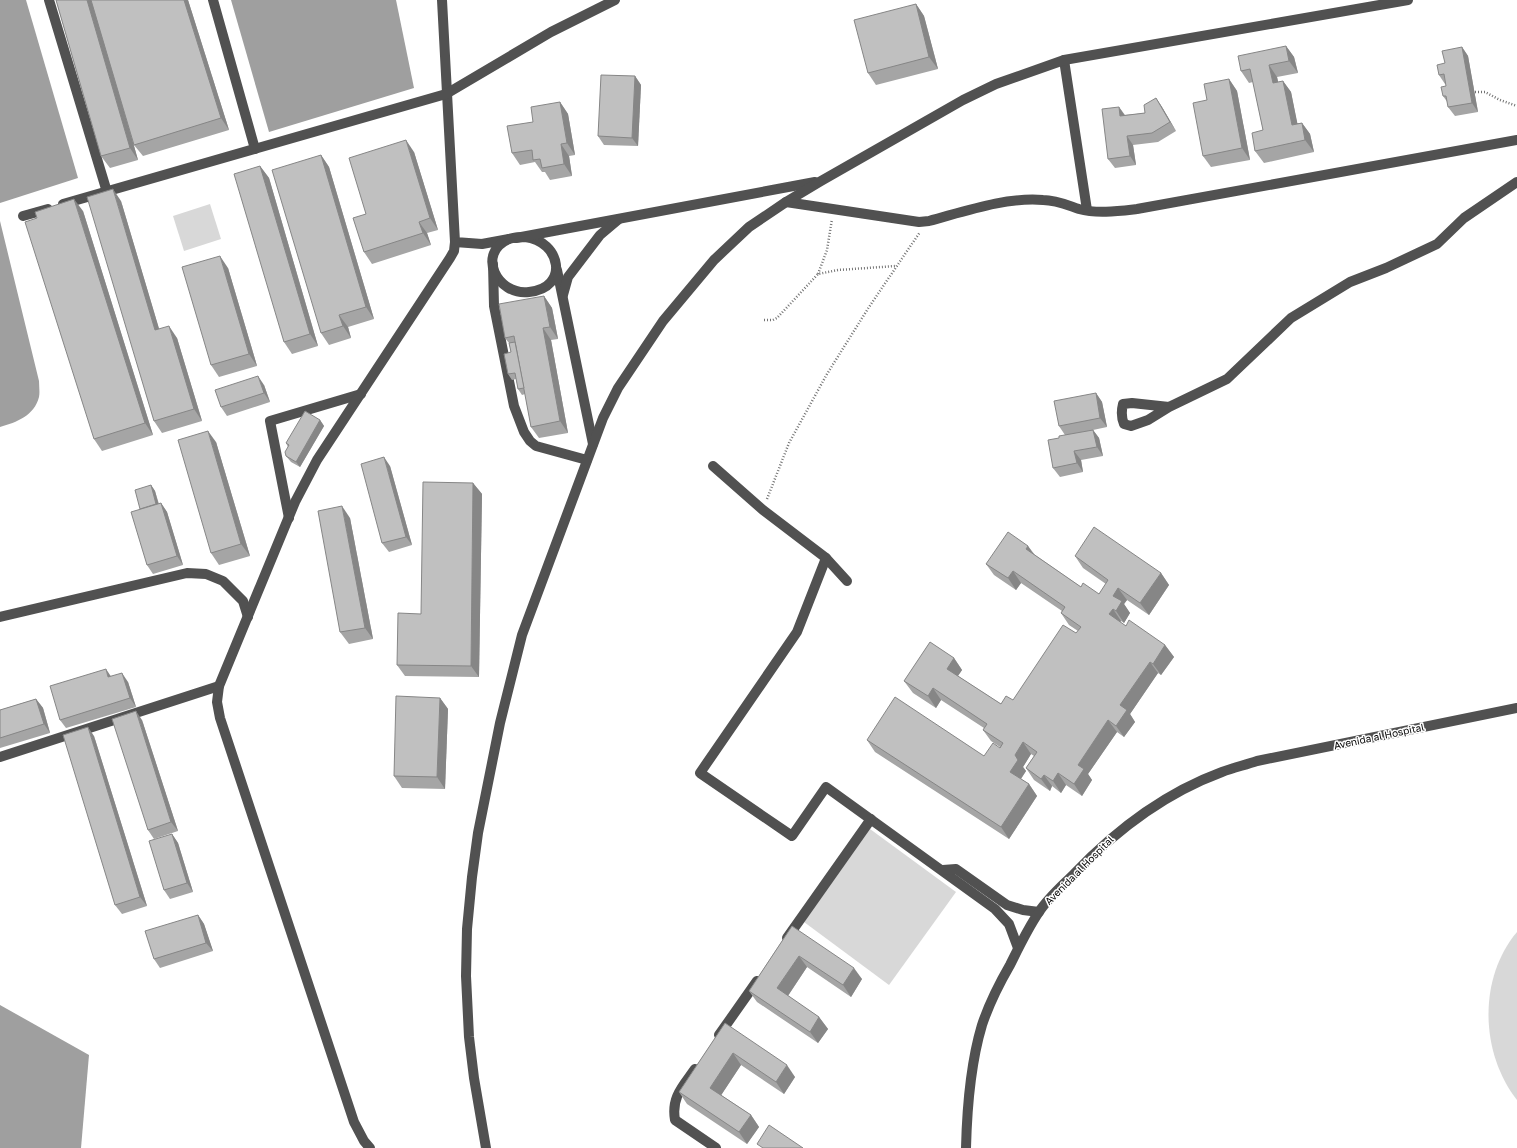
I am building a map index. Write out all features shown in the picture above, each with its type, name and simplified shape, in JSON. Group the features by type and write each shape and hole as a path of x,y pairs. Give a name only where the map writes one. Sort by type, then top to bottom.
{"street":[{"path":"49,0 107,192"},
{"path":"212,0 255,149"},
{"path":"370,1148 364,1141 354,1122 220,718 217,702 220,686 248,617 289,518 317,460 450,258 455,242 442,0"},
{"path":"24,216 446,94 551,32 615,0"},
{"path":"486,1148 474,1078 469,1037 466,976 467,929 478,833 499,730 522,635 593,444 618,388 638,356 667,316 714,260 750,228 786,202 821,180 963,100 996,84 1064,60 1408,0"},
{"path":"1064,60 1087,210"},
{"path":"786,202 910,221 929,221 1001,202 1028,200 1053,200 1087,210 1113,211 1137,209 1517,140"},
{"path":"455,242 482,244 513,239 821,180"},
{"path":"1169,407 1227,379 1291,318 1350,282 1386,268 1437,244 1464,218 1517,182"},
{"path":"563,297 568,277 600,235 620,218"},
{"path":"587,460 536,446 530,441 524,432 514,406 494,306 492,264 497,248 513,239 532,238 542,242 552,252 563,297 593,444"},
{"path":"492,264 496,276 504,285 520,292 538,291 550,283 554,278 556,265"},
{"path":"289,518 270,421 361,394"},
{"path":"713,466 763,510 826,558 848,581"},
{"path":"826,558 797,632 700,773 792,836 826,787 995,909 1003,916 1014,934 1018,948"},
{"path":"0,617 187,573 206,574 223,581 243,602 248,617"},
{"path":"0,757 220,686"},
{"name":"Avenida al Hospital","path":"966,1148 967,1106 973,1065 982,1025 994,997 1018,948 1039,912 1088,859 1116,833 1150,808 1186,788 1222,772 1257,761 1517,708"},
{"path":"781,948 871,819"},
{"path":"943,870 956,869 1008,905 1023,910 1039,912"},
{"path":"715,1042 763,973"},
{"path":"702,1059 676,1097 673,1109 675,1120 716,1148"}],"path":[{"path":"1475,92 1485,92 1500,100 1517,106"},
{"path":"764,320 773,320 777,318 818,274 826,250 833,209"},
{"path":"763,510 789,443 808,407 847,341 896,266 929,221"},
{"path":"818,274 838,270 896,266"}],"shaded area":[{"path":"0,0 26,0 78,178 0,203"},
{"path":"231,0 396,0 414,88 269,132"},
{"path":"210,204 221,239 184,251 173,216"},
{"path":"0,221 39,381 39,397 37,404 29,414 13,423 0,427"},
{"path":"870,829 956,892 889,985 804,922"},
{"path":"1517,932 1517,1100 1505,1081 1496,1060 1490,1038 1488,1016 1490,993 1495,971 1504,950"},
{"path":"0,1005 89,1055 81,1148 0,1148"}],"building":[{"path":"56,0 87,0 130,148 101,156"},
{"path":"91,0 184,0 221,118 134,145"},
{"path":"916,4 929,57 868,73 854,20"},
{"path":"1286,46 1289,61 1269,65 1273,83 1283,81 1292,125 1302,123 1305,140 1255,151 1252,133 1263,130 1250,69 1241,71 1238,56"},
{"path":"1462,47 1472,103 1448,107 1446,96 1443,96 1441,87 1446,86 1444,74 1439,75 1437,65 1445,63 1442,51"},
{"path":"601,75 635,76 632,138 598,136"},
{"path":"1229,79 1242,148 1203,156 1193,103 1207,100 1204,84"},
{"path":"1156,98 1170,122 1152,133 1127,136 1130,156 1108,159 1102,109 1119,107 1120,116 1145,113 1144,105"},
{"path":"560,102 567,143 561,144 564,164 542,168 540,159 533,160 532,150 512,153 507,126 533,122 531,107"},
{"path":"406,140 430,218 419,222 423,233 364,252 353,218 366,214 349,158"},
{"path":"321,155 366,307 339,315 343,326 321,333 272,170"},
{"path":"260,166 310,334 284,342 234,174"},
{"path":"113,189 155,330 169,326 194,409 154,421 87,197"},
{"path":"74,199 145,423 94,439 25,222 37,218 35,212"},
{"path":"220,256 249,354 211,365 182,267"},
{"path":"544,296 550,327 543,328 560,421 531,427 514,336 505,338 499,304"},
{"path":"515,342 524,388 518,389 515,373 508,374 504,354 511,352 509,343"},
{"path":"258,376 264,393 221,407 215,390"},
{"path":"1096,393 1100,418 1059,426 1054,401"},
{"path":"305,411 320,420 296,462 286,456 285,452 289,445 286,443"},
{"path":"1093,430 1097,447 1074,451 1077,463 1053,468 1048,440 1059,438 1059,436"},
{"path":"208,431 241,544 211,553 178,440"},
{"path":"384,457 406,537 382,543 361,464"},
{"path":"423,482 473,483 471,666 397,665 398,613 421,614"},
{"path":"151,485 156,504 140,509 135,490"},
{"path":"161,503 177,556 147,565 131,512"},
{"path":"342,506 365,628 340,632 318,511"},
{"path":"1094,527 1161,573 1140,603 1118,588 1113,596 1122,601 1116,611 1113,609 1109,614 1126,626 1129,620 1165,645 1153,664 1150,662 1120,705 1127,710 1116,726 1108,720 1078,765 1084,769 1074,784 1058,773 1053,781 1044,775 1041,779 1026,768 1037,752 1023,742 1015,755 1018,760 1010,772 1029,784 1001,827 867,740 895,697 984,756 993,743 1000,748 1003,743 983,730 987,724 933,688 928,696 904,681 930,642 954,658 947,669 1001,704 1006,696 1013,700 1063,625 1076,633 1081,627 1061,613 1065,607 1013,571 1008,578 986,564 1008,532 1028,546 1026,549 1081,587 1083,583 1099,594 1108,580 1075,556"},
{"path":"106,669 108,677 122,673 130,698 60,720 50,686"},
{"path":"396,696 440,698 437,777 394,776"},
{"path":"36,699 44,724 0,738 0,710"},
{"path":"136,711 171,822 148,830 112,719"},
{"path":"88,727 140,897 115,905 63,735"},
{"path":"172,834 187,883 164,890 149,841"},
{"path":"198,915 206,943 154,959 145,931"},
{"path":"792,926 854,968 843,985 799,956 777,988 819,1017 810,1032 749,991"},
{"path":"725,1023 787,1065 776,1082 733,1053 710,1088 751,1115 739,1132 679,1092"},
{"path":"769,1125 803,1148 763,1148 757,1144"}]}
